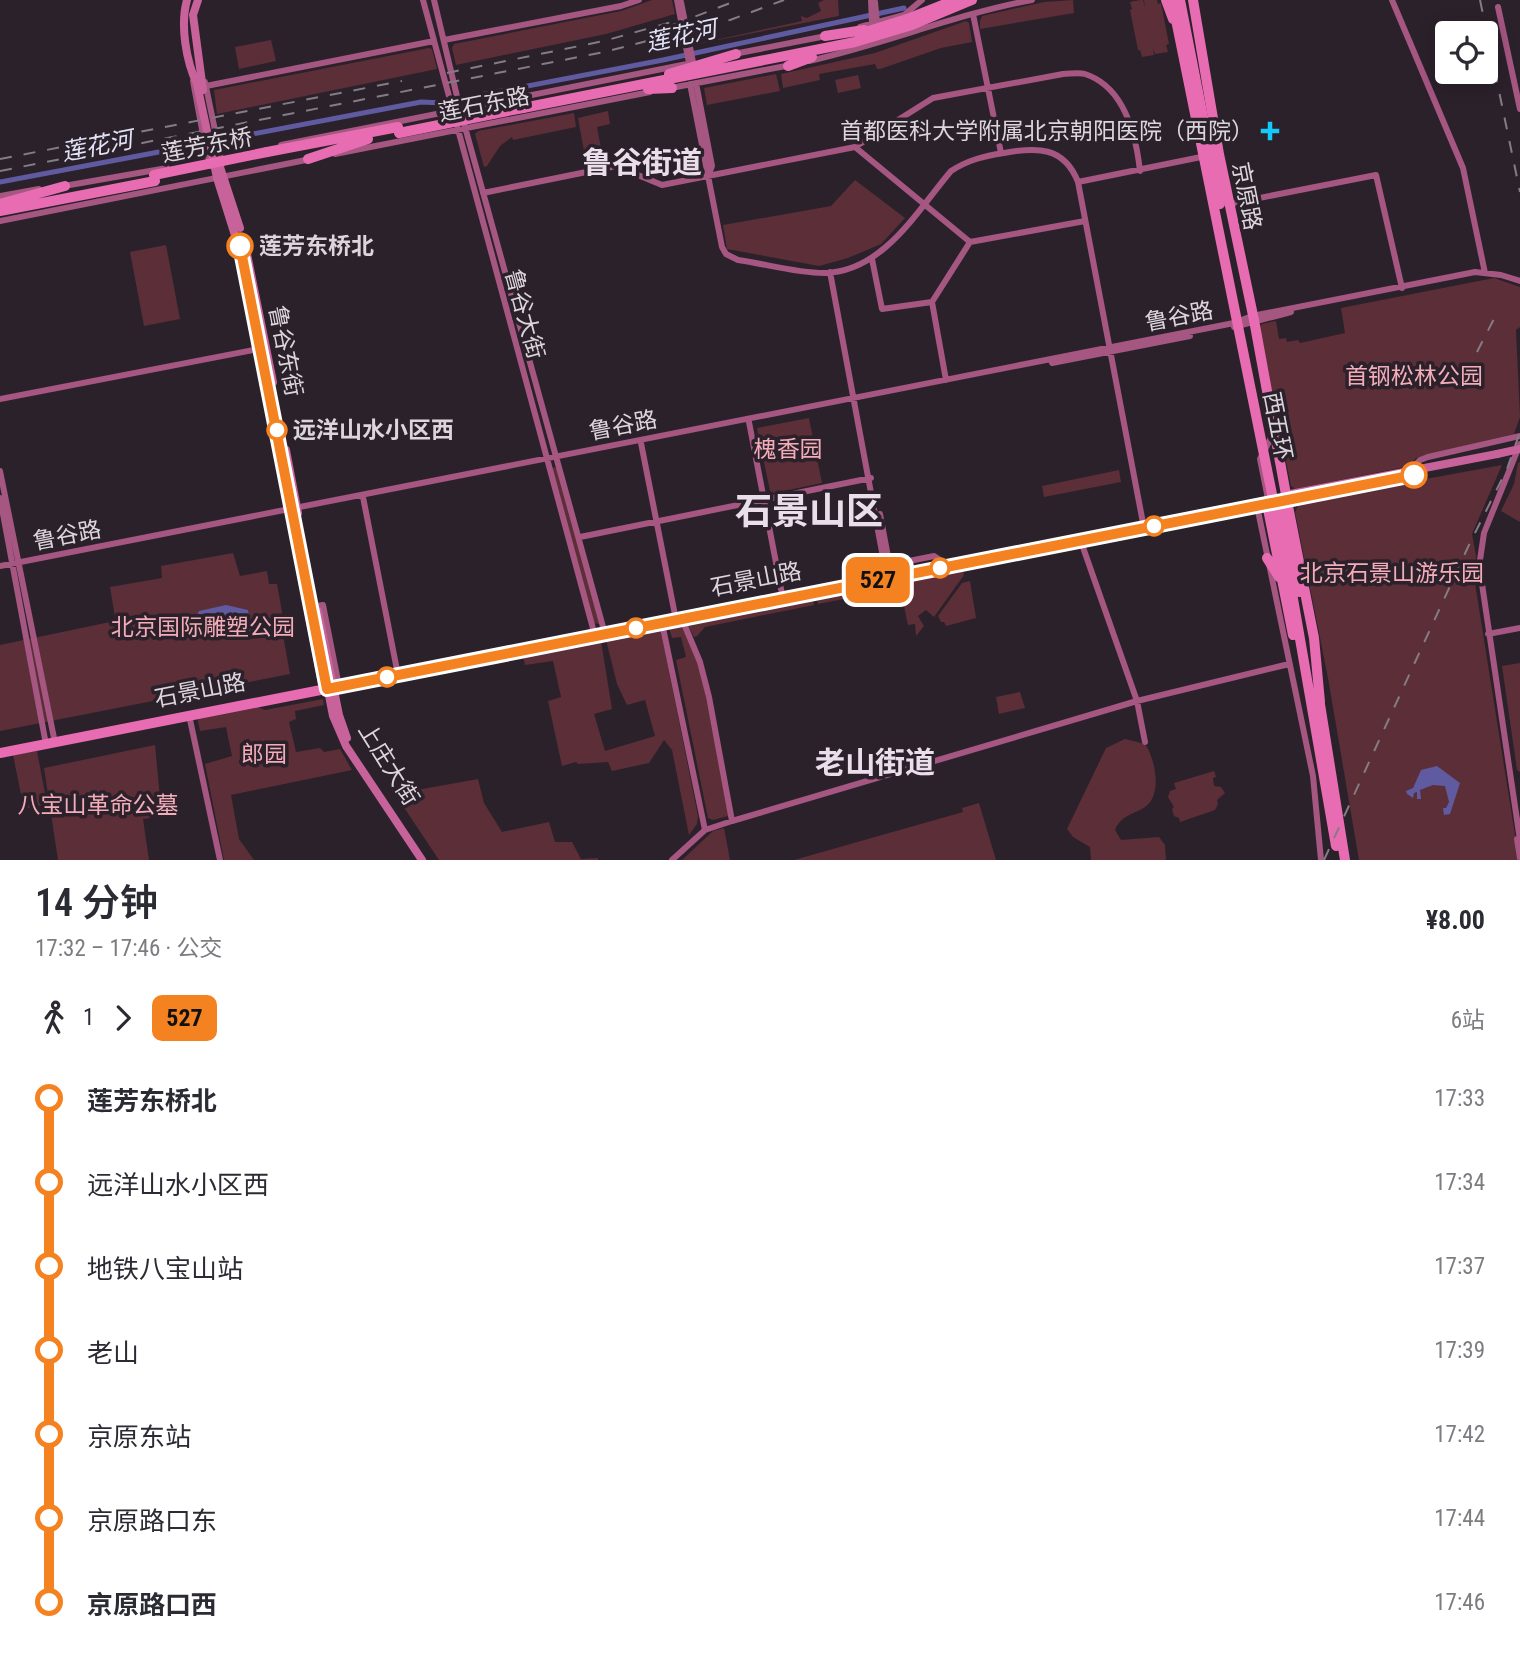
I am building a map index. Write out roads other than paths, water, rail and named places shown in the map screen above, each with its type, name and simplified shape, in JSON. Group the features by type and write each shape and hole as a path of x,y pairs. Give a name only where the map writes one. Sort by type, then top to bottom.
{"highway":[{"name":"莲石东路","path":"523,105 790,51 955,0"},
{"name":"莲石东路","path":"523,105 602,93 855,42 912,25 972,0"},
{"path":"1166,0 1183,33"},
{"name":"西五环","path":"1172,0 1183,33 1295,592 1320,702 1345,860"},
{"name":"西五环","path":"1182,0 1183,33"},
{"name":"京原路","path":"1193,0 1228,204 1287,497"},
{"path":"825,36 877,23"},
{"path":"788,65 855,42"},
{"path":"669,74 736,54"},
{"path":"602,93 672,88"},
{"path":"314,138 368,136 523,105"},
{"path":"308,159 368,136"},
{"name":"莲芳东桥","path":"155,178 368,136"},
{"path":"0,204 155,178"},
{"path":"0,211 155,178"},
{"path":"0,204 65,186"},
{"name":"京原路","path":"1252,320 1287,497"},
{"path":"1287,497 1314,638 1320,702"},
{"name":"石景山路","path":"0,750 397,670 662,623 782,594 1287,497"},
{"path":"1264,503 1294,642 1314,714"},
{"name":"石景山路","path":"330,684 599,633 943,562 1080,538 1143,523 1264,503"},
{"path":"1267,558 1283,583"},
{"name":"西五环","path":"1295,592 1338,860"},
{"name":"石景山路","path":"0,750 50,738 187,714"}],"main road":[{"path":"187,0 184,28 197,74 200,75 215,159"},
{"path":"197,74 193,15 198,0"},
{"name":"鲁谷东街","path":"215,159 250,263 293,509 330,684"},
{"name":"石景山路","path":"1287,497 1497,456 1520,449"},
{"name":"石景山路","path":"1287,497 1409,471 1497,456 1520,455"},
{"name":"鲁谷东街","path":"293,509 320,606 330,684"},
{"name":"上庄大街","path":"330,684 336,725 346,746 422,860"},
{"name":"上庄大街","path":"330,684 341,723 351,744 428,860"}],"street":[{"name":"鲁谷大街","path":"423,0 547,460 599,633"},
{"name":"鲁谷大街","path":"434,0 460,109 580,537 599,633"},
{"path":"444,40 621,6 639,0"},
{"path":"679,0 691,61"},
{"path":"873,0 877,23"},
{"name":"莲石东路","path":"877,23 904,15 922,0"},
{"name":"莲石东路","path":"973,14 987,7 1017,0"},
{"name":"莲石东路","path":"0,220 788,65 872,46 973,14 1032,0"},
{"path":"1392,0 1463,168 1485,273 1520,281"},
{"path":"1498,7 1520,109"},
{"path":"973,14 1001,153"},
{"name":"莲石东路","path":"0,196 215,159 825,36"},
{"path":"206,86 435,41"},
{"path":"197,74 206,86 215,159"},
{"path":"483,193 616,166 662,185 855,147 933,98 1063,74 1084,74 1107,86 1118,99 1137,141 1140,171"},
{"path":"445,85 450,88 454,84"},
{"path":"693,84 722,247 726,254 738,260 822,273 832,272 872,259 887,248 951,171 962,164 1027,149 1054,153 1066,163 1077,182 1143,523"},
{"path":"487,103 491,122"},
{"path":"427,115 431,135"},
{"path":"855,147 971,242"},
{"path":"1077,182 1219,153"},
{"path":"1228,204 1376,175 1402,288"},
{"path":"946,380 932,302 971,242 1085,221"},
{"path":"872,259 882,309 932,302"},
{"path":"832,272 889,574"},
{"name":"鲁谷路","path":"558,458 1110,350 1485,273"},
{"path":"0,399 263,347"},
{"name":"鲁谷路","path":"0,567 1110,350"},
{"path":"749,422 782,594"},
{"path":"1273,434 1260,459 1267,558 1312,776 1321,860"},
{"path":"1409,471 1420,460 1428,457 1520,436"},
{"path":"641,443 679,617 700,662 709,697 732,821"},
{"path":"1520,444 1484,533 1481,574 1520,822"},
{"name":"鲁谷路","path":"293,509 547,460"},
{"path":"1489,634 1483,576 1484,547 1511,469"},
{"path":"0,471 15,564"},
{"path":"580,537 871,478"},
{"path":"363,497 397,670"},
{"path":"0,498 50,738"},
{"path":"1080,538 1137,701 1145,742"},
{"path":"662,623 705,830"},
{"path":"1489,634 1520,628"},
{"path":"672,860 705,830 732,821 1137,701 1289,664"},
{"path":"187,714 219,860"},
{"path":"1513,781 1520,841"},
{"path":"1513,781 1520,859"}],"waterway":[{"name":"莲花河","path":"465,98 663,60 904,8"},
{"name":"莲花河","path":"221,140 421,102 444,103"},
{"name":"莲花河","path":"0,182 201,144"}],"railway":[{"path":"673,25 738,0"},
{"path":"0,171 604,52 730,20 784,0"},
{"path":"1480,0 1520,192"},
{"path":"447,73 604,41 682,19"},
{"path":"0,159 402,81"},
{"path":"1477,352 1498,311"},
{"path":"1324,860 1468,547 1507,469 1520,432"}],"place":[{"name":"首都医科大学附属北京朝阳医院（西院）","path":"1270,131"},
{"name":"莲芳东桥北","path":"240,246"},
{"name":"远洋山水小区西","path":"277,430"}],"district":[{"name":"鲁谷街道","path":"642,163"},
{"name":"石景山区","path":"809,511"},
{"name":"老山街道","path":"875,763"}],"park label":[{"name":"首钢松林公园","path":"1414,376"},
{"name":"槐香园","path":"788,449"},
{"name":"北京石景山游乐园","path":"1392,573"},
{"name":"北京国际雕塑公园","path":"203,627"},
{"name":"郎园","path":"264,754"},
{"name":"八宝山革命公墓","path":"98,805"}]}
